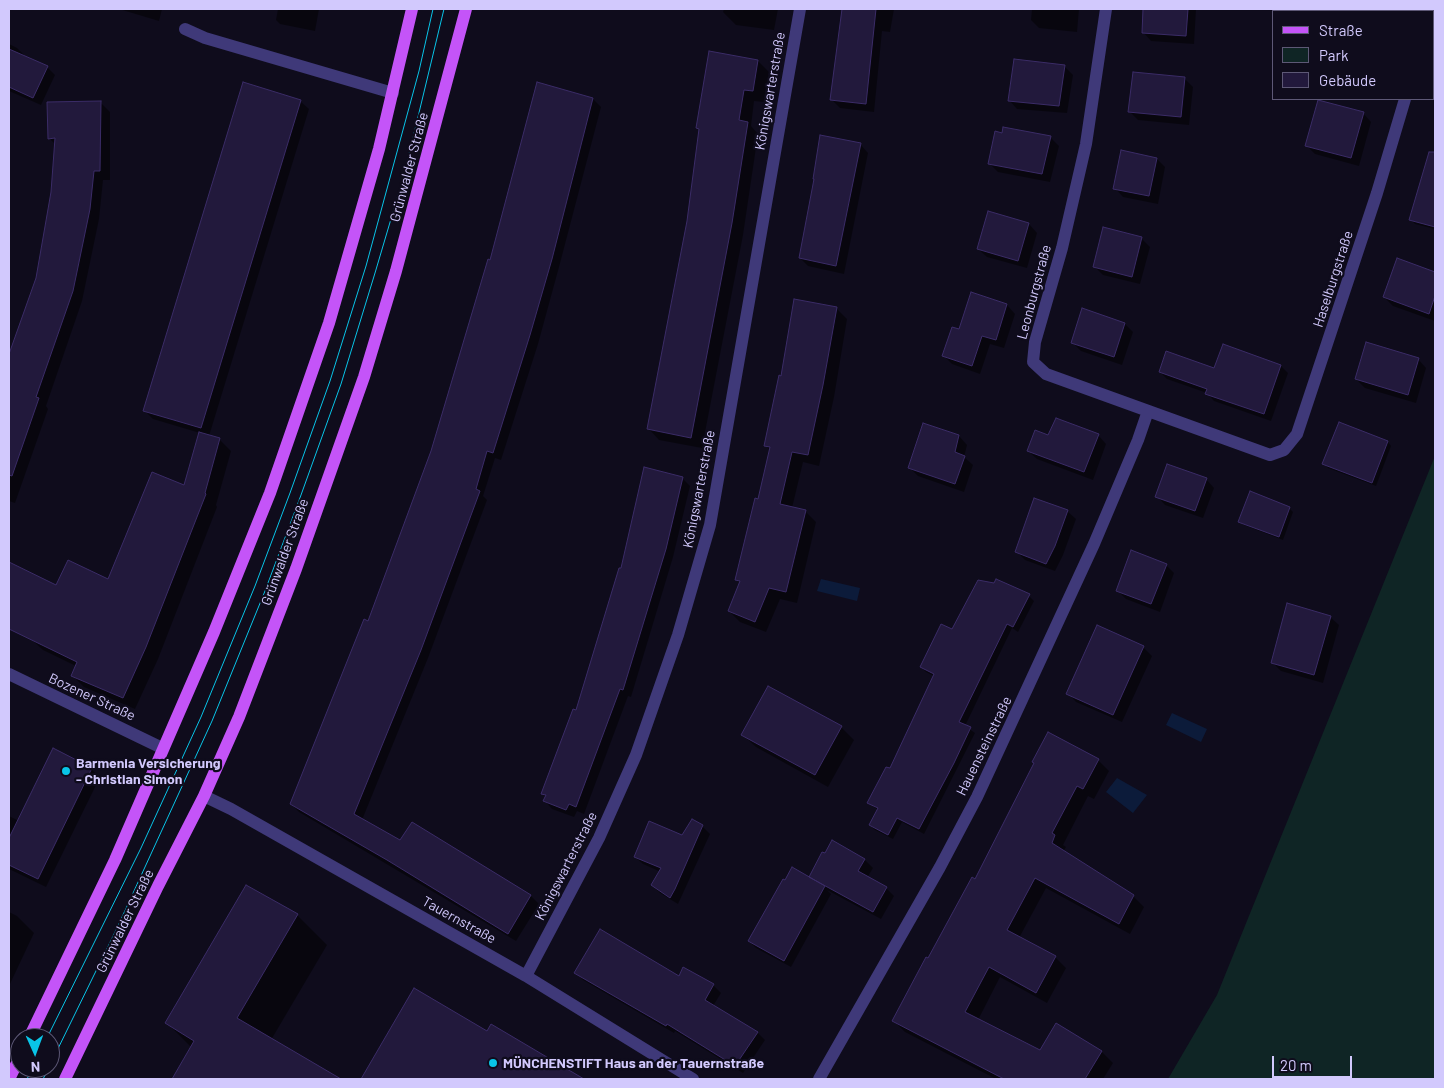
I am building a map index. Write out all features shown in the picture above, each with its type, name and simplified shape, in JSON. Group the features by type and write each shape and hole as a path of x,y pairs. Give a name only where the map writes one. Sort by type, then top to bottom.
{"main road":[{"path":"34,1028 115,860 240,571 270,493 330,323 380,148 412,9"},
{"name":"Grünwalder Straße","path":"65,1079 204,796 240,717 286,596 364,377 396,271 466,9"}],"street":[{"name":"Königswarterstraße","path":"526,976 599,838 636,755 678,635 710,525 800,9"},
{"name":"Leonburgstraße","path":"1106,9 1086,144 1062,248 1035,342 1033,362 1046,374 1270,455"},
{"path":"186,30 205,38 393,92"},
{"name":"Haselburgstraße","path":"1270,455 1284,450 1297,434 1377,193 1405,100"},
{"name":"Hauensteinstraße","path":"819,1079 940,867 977,797 1094,544 1138,440 1148,411"},
{"name":"Bozener Straße","path":"9,674 162,748"},
{"name":"Tauernstraße","path":"204,796 526,976 693,1079"}],"green space":[{"path":"1435,456 1435,1079 1168,1079 1217,995"}],"water":[{"path":"821,579 860,588 857,601 817,591"},
{"path":"1172,713 1207,729 1201,742 1166,725"},
{"path":"1117,778 1147,795 1133,813 1106,792"}],"building":[{"path":"842,9 876,9 866,104 830,100"},
{"path":"1143,9 1188,9 1186,36 1142,33"},
{"path":"9,49 48,66 33,98 9,87"},
{"path":"709,51 758,60 753,91 744,90 739,120 748,122 732,223 691,438 647,429 687,221 699,129 696,128"},
{"path":"1014,59 1065,65 1059,106 1008,101"},
{"path":"1133,72 1185,77 1181,117 1128,112"},
{"path":"243,82 301,100 201,428 143,411"},
{"path":"537,82 593,98 552,259 493,453 487,451 476,489 480,491 421,650 354,814 400,840 412,822 531,895 508,934 387,860 290,804 364,619 368,621 431,451 488,259 490,260"},
{"path":"1318,100 1364,112 1351,158 1305,146"},
{"path":"101,101 100,171 94,171 90,209 73,291 36,397 39,398 12,476 9,475 9,354 36,278 51,192 55,138 48,139 47,102"},
{"path":"1003,127 1051,136 1042,174 988,164 995,131 1002,133"},
{"path":"820,135 861,143 836,266 799,258"},
{"path":"1121,150 1157,158 1149,196 1113,189"},
{"path":"1429,152 1435,152 1435,227 1409,220"},
{"path":"988,211 1029,223 1018,261 977,249"},
{"path":"1103,227 1142,237 1132,277 1093,267"},
{"path":"1397,258 1435,272 1435,296 1429,314 1383,297"},
{"path":"971,292 1007,304 996,340 982,336 972,366 942,356 952,327 959,329"},
{"path":"794,299 837,307 808,455 792,452 780,504 806,510 786,592 769,588 755,622 728,611 740,581 735,580 755,498 758,499 770,447 764,446 779,375 781,376"},
{"path":"1082,308 1125,323 1114,357 1071,343"},
{"path":"1366,342 1419,358 1408,395 1355,379"},
{"path":"1223,344 1281,365 1264,414 1205,394 1207,389 1159,372 1166,351 1214,368"},
{"path":"1056,418 1099,434 1084,472 1027,451 1035,430 1048,435"},
{"path":"1339,422 1388,441 1372,483 1322,464"},
{"path":"923,423 959,435 955,452 965,456 955,484 908,468"},
{"path":"199,432 220,438 206,494 146,647 123,698 71,676 77,662 9,629 9,562 56,585 68,560 108,579 152,472 184,485"},
{"path":"1167,464 1207,478 1195,511 1155,497"},
{"path":"644,467 683,477 666,549 623,690 620,689 576,807 569,804 566,810 543,801 546,795 541,794 573,709 576,710 619,568 621,568"},
{"path":"1250,491 1290,507 1279,537 1238,522"},
{"path":"1034,498 1068,510 1055,546 1046,564 1015,552"},
{"path":"1131,550 1167,564 1151,604 1116,591"},
{"path":"996,579 1030,594 1013,627 1007,624 959,722 971,727 919,829 897,818 888,835 869,825 878,808 867,803 886,767 890,768 934,674 920,667 941,624 952,629 978,580 994,583"},
{"path":"1287,603 1331,616 1314,675 1271,663"},
{"path":"1097,625 1144,646 1113,715 1066,694"},
{"path":"768,686 842,726 815,775 741,735"},
{"path":"1048,732 1099,759 1083,789 1077,786 1052,833 1055,835 1052,843 1134,895 1119,924 1035,878 1007,930 1056,956 1036,993 989,967 965,1012 1040,1050 1056,1023 1102,1051 1085,1079 1004,1079 892,1021 972,877 975,879"},
{"path":"53,748 92,768 38,879 9,865 9,838"},
{"path":"692,819 703,825 670,898 651,885 661,868 634,857 649,821 682,835"},
{"path":"832,840 865,859 858,871 887,887 873,912 809,877 822,852 825,853"},
{"path":"792,867 825,886 784,961 748,941 783,879 785,880"},
{"path":"246,885 298,914 237,1018 341,1079 172,1079 194,1041 165,1023"},
{"path":"600,929 679,976 683,967 714,984 705,1000 758,1032 735,1066 667,1024 666,1026 574,973"},
{"path":"414,988 487,1031 491,1024 584,1079 361,1079"}],"tram line":[{"path":"52,1028 141,848 201,717 255,586 290,493 330,381 366,266 419,71 433,9"},
{"path":"60,1045 117,928 212,721 265,591 301,495 341,384 404,175 444,9"}],"place":[{"name":"Barmenia Versicherung - Christian Simon","path":"66,771"},
{"name":"MÜNCHENSTIFT Haus an der Tauernstraße","path":"493,1063"}]}
